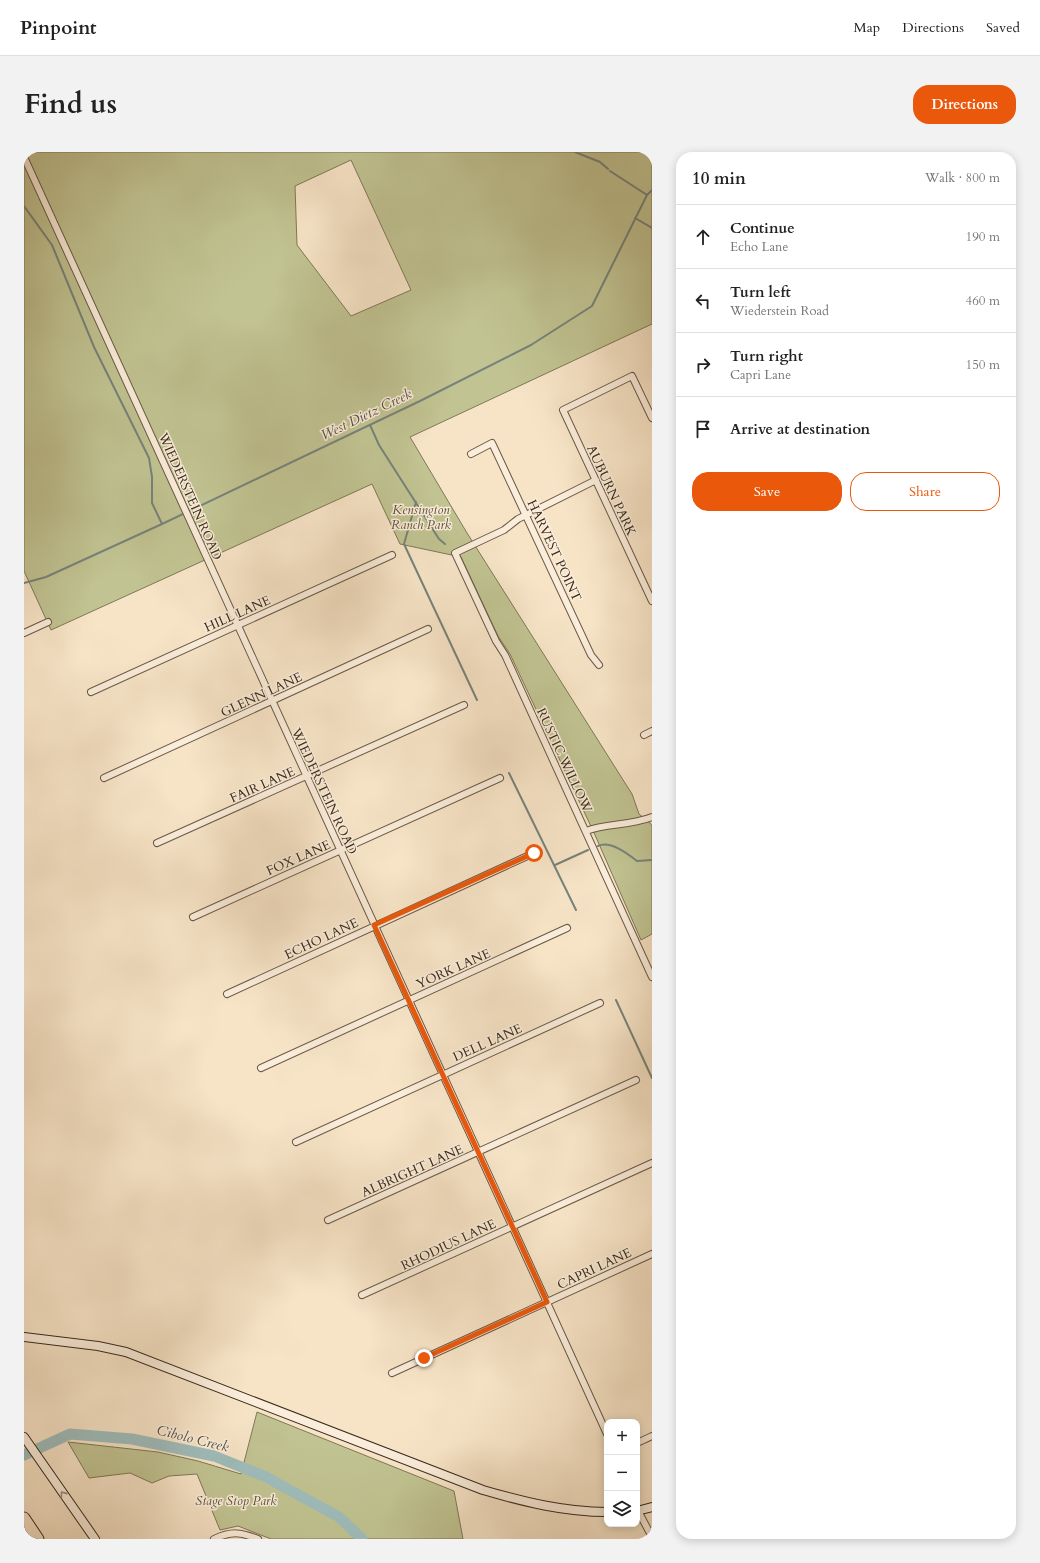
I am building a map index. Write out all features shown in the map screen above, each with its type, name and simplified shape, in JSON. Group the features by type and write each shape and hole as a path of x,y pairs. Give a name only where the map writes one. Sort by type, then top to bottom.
{"highway":[{"path":"24,1518 38,1539"}],"main road":[{"path":"24,1337 126,1352 483,1490 543,1506 582,1512 604,1512"},
{"path":"24,1438 95,1539"},
{"path":"640,1509 652,1507"}],"street":[{"name":"WIEDERSTEIN ROAD","path":"24,157 604,1427"},
{"name":"AUBURN PARK","path":"652,418 632,376 563,410 652,601"},
{"name":"HARVEST POINT","path":"471,454 492,442 527,514 591,655 599,665"},
{"path":"527,514 596,480"},
{"name":"RUSTIC WILLOW","path":"527,514 504,530 455,553 586,832 652,977"},
{"name":"HILL LANE","path":"91,692 392,555"},
{"path":"24,633 48,622"},
{"name":"GLENN LANE","path":"104,778 428,629"},
{"name":"FAIR LANE","path":"157,843 464,705"},
{"path":"644,735 652,731"},
{"name":"FOX LANE","path":"193,917 500,778"},
{"path":"586,832 598,827 624,825 652,817"},
{"name":"ECHO LANE","path":"227,994 374,925 534,853"},
{"name":"YORK LANE","path":"261,1068 567,928"},
{"name":"DELL LANE","path":"296,1142 600,1003"},
{"name":"ALBRIGHT LANE","path":"328,1220 636,1080"},
{"name":"RHODIUS LANE","path":"362,1295 652,1163"},
{"name":"CAPRI LANE","path":"392,1373 652,1254"},
{"path":"640,1442 652,1436"},
{"path":"640,1515 652,1537"},
{"path":"214,1539 231,1532 239,1532 258,1539"}],"green space":[{"name":"Kensington Ranch Park","path":"24,152 652,152 652,324 410,437 467,533 632,794 639,814 652,826 652,934 641,940 595,835 510,654 498,636 461,557 400,544 372,484 51,630 24,571","holes":["351,160 411,290 351,316 297,245 295,186"]},
{"name":"Stage Stop Park","path":"257,1412 454,1491 463,1539 271,1539 238,1526 220,1530 197,1474 169,1476 152,1483 130,1473 89,1478 68,1442 158,1452 198,1461 241,1474"}],"waterway":[{"path":"575,152 600,162 608,169"},
{"path":"610,171 647,195"},
{"name":"West Dietz Creek","path":"24,583 46,577 162,524 420,401 531,345 592,306 647,195 652,190"},
{"path":"24,206 52,245 94,347 149,458 152,477 152,503 162,524"},
{"path":"635,218 652,228"},
{"path":"370,425 379,445 439,539 445,544"},
{"path":"416,502 404,544 477,700"},
{"path":"509,773 576,910"},
{"path":"598,846 613,846 637,861 652,860"},
{"path":"555,865 588,850"},
{"path":"616,1000 652,1078"},
{"name":"Cibolo Creek","path":"24,1455 70,1434 132,1439 214,1456 264,1476 339,1517 362,1539"}],"route":[{"path":"424,1358 547,1302 374,925 534,853"}]}
